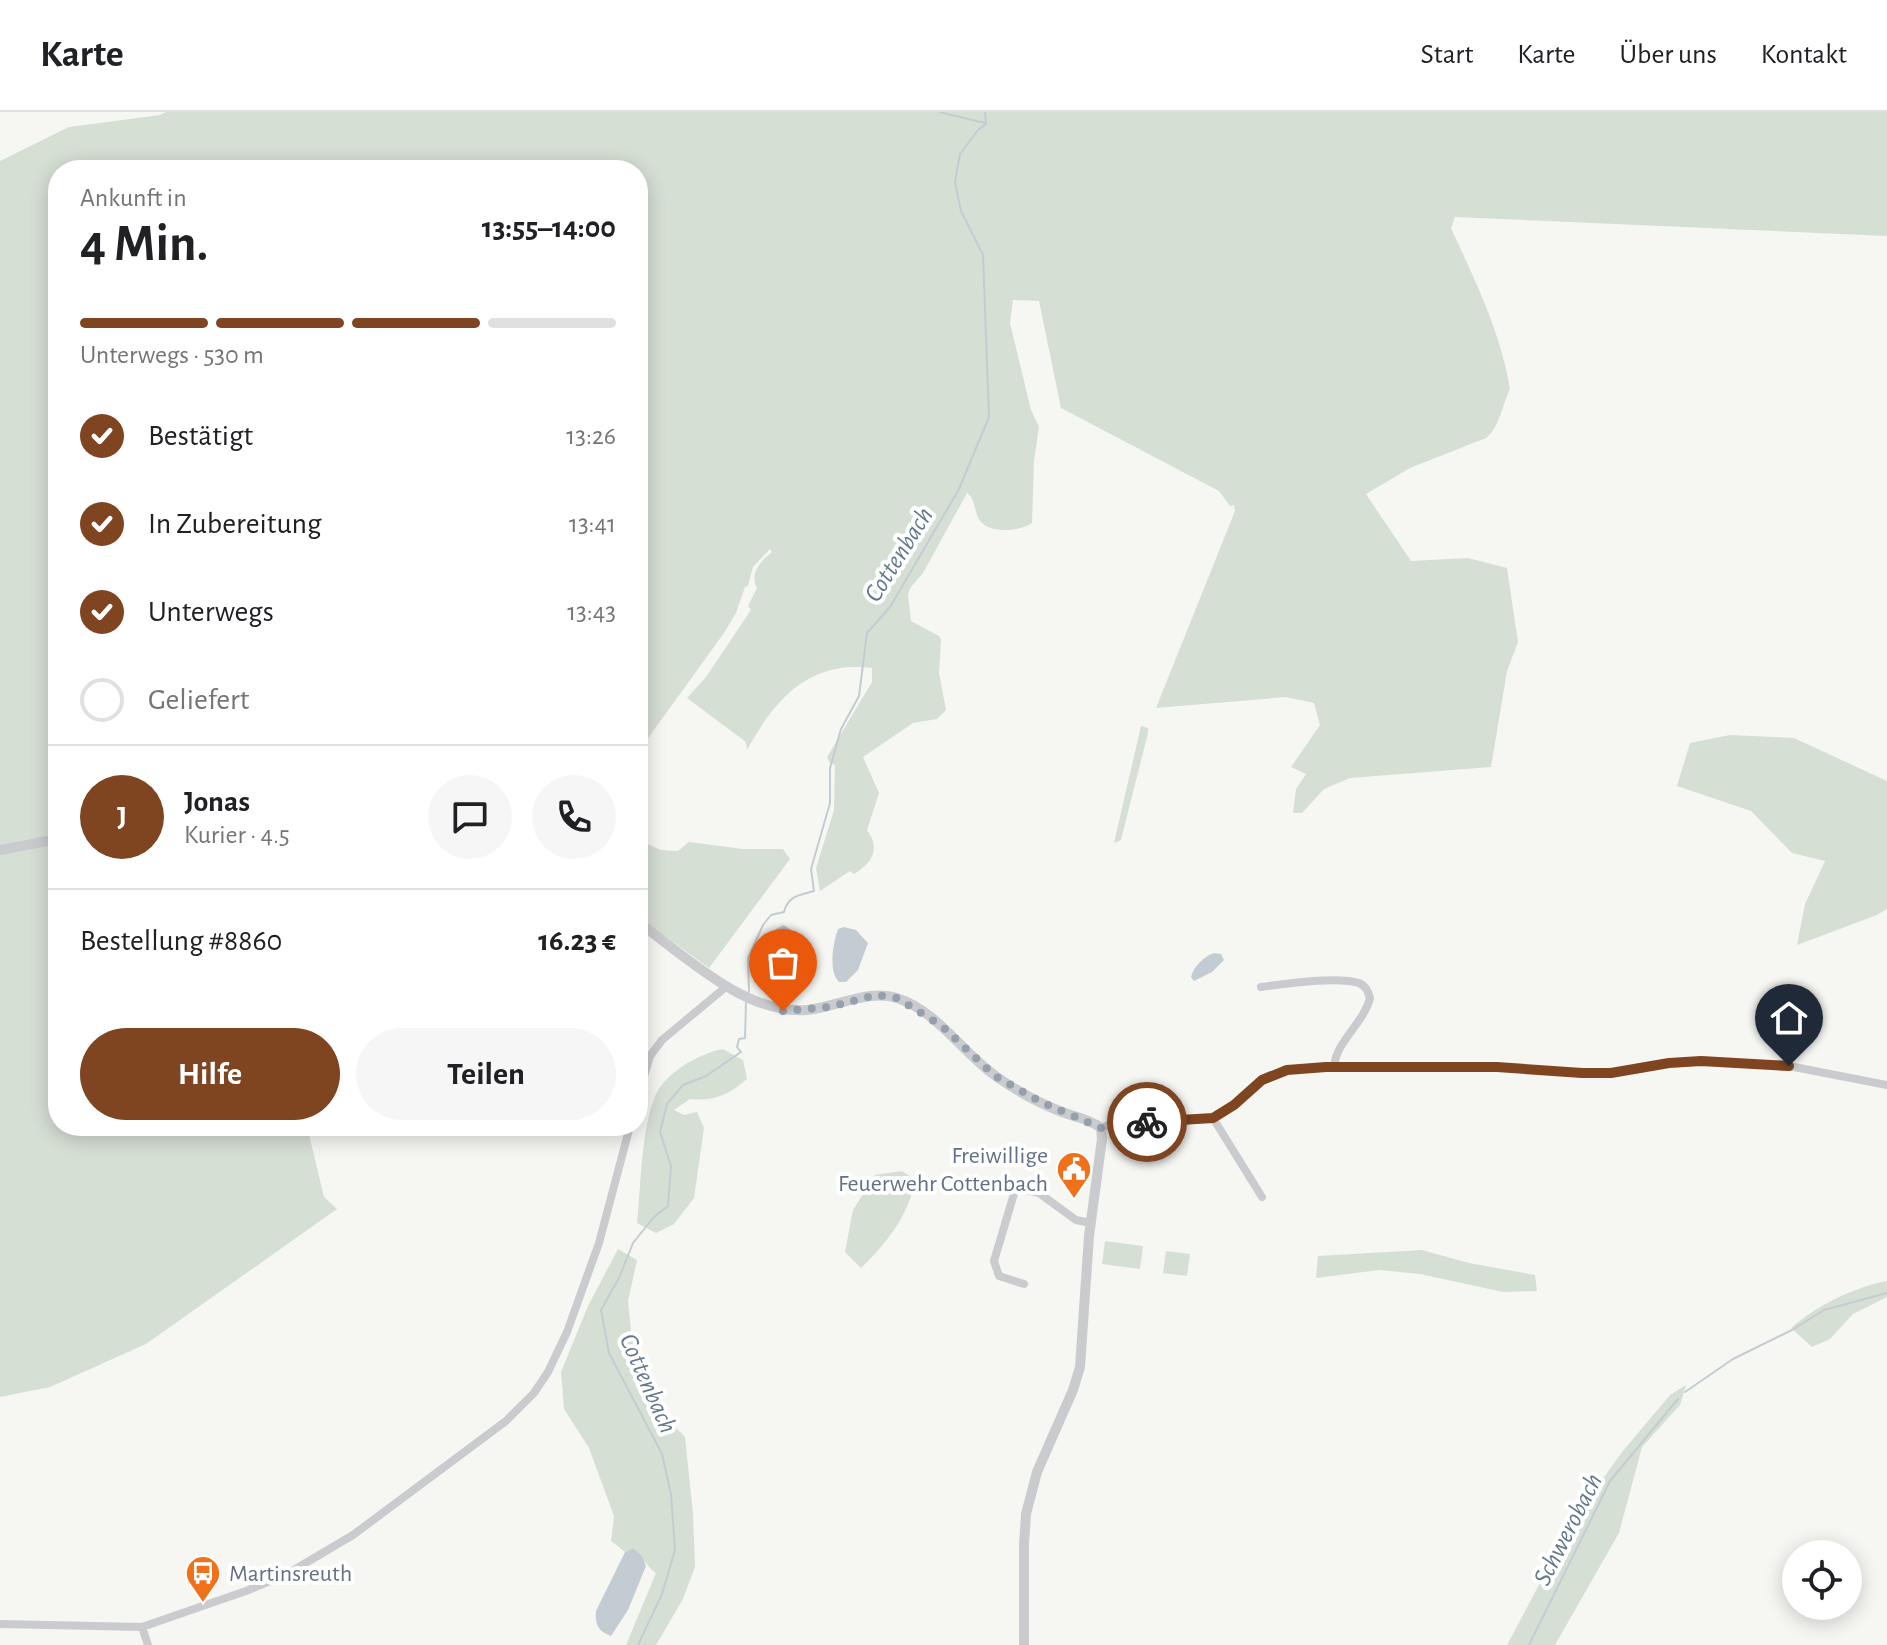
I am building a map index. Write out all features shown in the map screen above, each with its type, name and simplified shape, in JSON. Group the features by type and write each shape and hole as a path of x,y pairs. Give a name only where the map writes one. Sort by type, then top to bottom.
{"street":[{"path":"0,850 48,841"},
{"path":"648,929 727,986 761,1004 783,1011 830,1007 876,995 897,998 942,1026 995,1076 1041,1102 1101,1128 1114,1123 1213,1118 1274,1073 1334,1067 1497,1067 1611,1073 1701,1061 1789,1066 1887,1085"},
{"path":"1261,987 1318,981 1357,983 1366,987 1370,998 1368,1007 1337,1054 1334,1067"},
{"path":"648,1063 662,1040 727,986"},
{"path":"1213,1118 1262,1197"},
{"path":"1024,1645 1026,1514 1037,1472 1080,1367 1101,1128"},
{"path":"0,1624 142,1627 246,1591 300,1566 353,1535 521,1407 548,1372 567,1332 599,1243 627,1136"},
{"path":"1006,1185 1039,1193 1076,1220 1091,1223"},
{"path":"1016,1187 994,1261 999,1276 1024,1284"},
{"path":"142,1627 148,1645"}],"shaded area":[{"path":"166,112 1887,112 1887,236 1455,217 1451,228 1494,327 1510,389 1498,422 1486,438 1410,468 1366,494 1411,561 1468,558 1507,568 1518,642 1507,671 1491,767 1350,778 1324,789 1302,813 1293,813 1296,789 1306,774 1291,767 1320,725 1314,703 1286,697 1156,708 1235,511 1234,505 1230,506 1219,491 1061,408 1039,301 1013,300 1010,323 1031,410 1039,427 1034,461 1032,523 1006,530 986,526 967,493 923,573 911,587 908,594 911,621 941,640 939,673 946,710 937,719 913,723 863,757 879,793 867,830 874,849 870,860 860,870 854,874 850,871 820,891 816,868 834,810 835,765 827,757 872,682 872,668 830,670 796,687 769,715 747,750 746,742 687,698 706,677 751,610 748,606 757,588 755,572 772,552 770,549 753,567 748,586 724,633 648,738 648,160 48,160 48,1136 309,1136 324,1197 337,1209 146,1344 50,1387 0,1397 0,161 69,127"},
{"path":"1141,726 1148,728 1148,733 1121,840 1114,843"},
{"path":"1730,735 1794,738 1887,781 1887,909 1797,945 1805,904 1825,861 1792,853 1751,811 1677,786 1690,743"},
{"path":"689,842 743,849 783,849 790,859 709,968 648,924 648,844 661,850 678,851"},
{"path":"784,925 798,935 795,979 788,988 774,984 765,977 759,958 767,938"},
{"path":"838,929 856,930 868,943 858,970 846,982 839,982 832,957"},
{"path":"1214,953 1221,954 1224,960 1212,972 1194,981 1191,977 1197,966"},
{"path":"723,1049 743,1060 747,1079 721,1096 690,1099 674,1110 684,1115 697,1112 704,1128 694,1198 674,1224 656,1233 637,1223 644,1143 648,1136 650,1113 658,1090 665,1081 682,1066"},
{"path":"902,1171 916,1180 907,1206 888,1238 861,1268 845,1252 853,1210 875,1175"},
{"path":"1105,1241 1143,1246 1140,1269 1102,1264"},
{"path":"618,1249 637,1260 628,1301 631,1330 649,1389 666,1418 685,1437 693,1513 695,1567 683,1599 656,1645 626,1645 656,1573 633,1548 625,1552 611,1541 614,1516 589,1448 564,1409 561,1372 588,1306"},
{"path":"1422,1250 1469,1263 1535,1275 1537,1291 1503,1292 1420,1274 1379,1270 1316,1278 1318,1256"},
{"path":"1166,1251 1190,1254 1187,1276 1163,1273"},
{"path":"1887,1281 1887,1297 1853,1314 1830,1339 1812,1347 1791,1328 1836,1298"},
{"path":"1686,1385 1680,1405 1642,1447 1619,1533 1555,1645 1507,1645 1574,1519 1622,1452 1670,1395"},
{"path":"633,1548 642,1556 646,1566 628,1610 611,1636 598,1627 596,1611 625,1552"}],"waterway":[{"path":"939,112 985,123"},
{"name":"Cottenbach","path":"985,112 986,123"},
{"name":"Cottenbach","path":"749,992 748,958 763,925 771,915 784,912 791,899 814,891 811,869 830,803 830,768 841,729 859,696 867,633 890,607 959,489 989,417 983,255 961,211 955,182 960,154 986,124"},
{"name":"Cottenbach","path":"638,1645 662,1594 675,1550 671,1494 662,1454 609,1353 601,1310 619,1278 633,1243 653,1218 668,1206 671,1166 660,1132 667,1104 683,1085 706,1076 741,1052 737,1047 739,1039 745,1038 746,1003"},
{"name":"Schwerobach","path":"1685,1392 1733,1359 1792,1330 1824,1310 1887,1293"},
{"name":"Schwerobach","path":"1529,1645 1610,1481 1678,1399"}],"way so far":[{"path":"783,1011 830,1007 876,995 897,998 942,1026 995,1076 1059,1111 1101,1128 1114,1123 1147,1122"}],"place":[{"name":"Freiwillige Feuerwehr Cottenbach","path":"1074,1200"},
{"name":"Martinsreuth","path":"203,1604"}],"route":[{"path":"1147,1122 1213,1118 1234,1105 1262,1080 1287,1070 1326,1067 1497,1067 1611,1073 1701,1061 1789,1066"}]}
